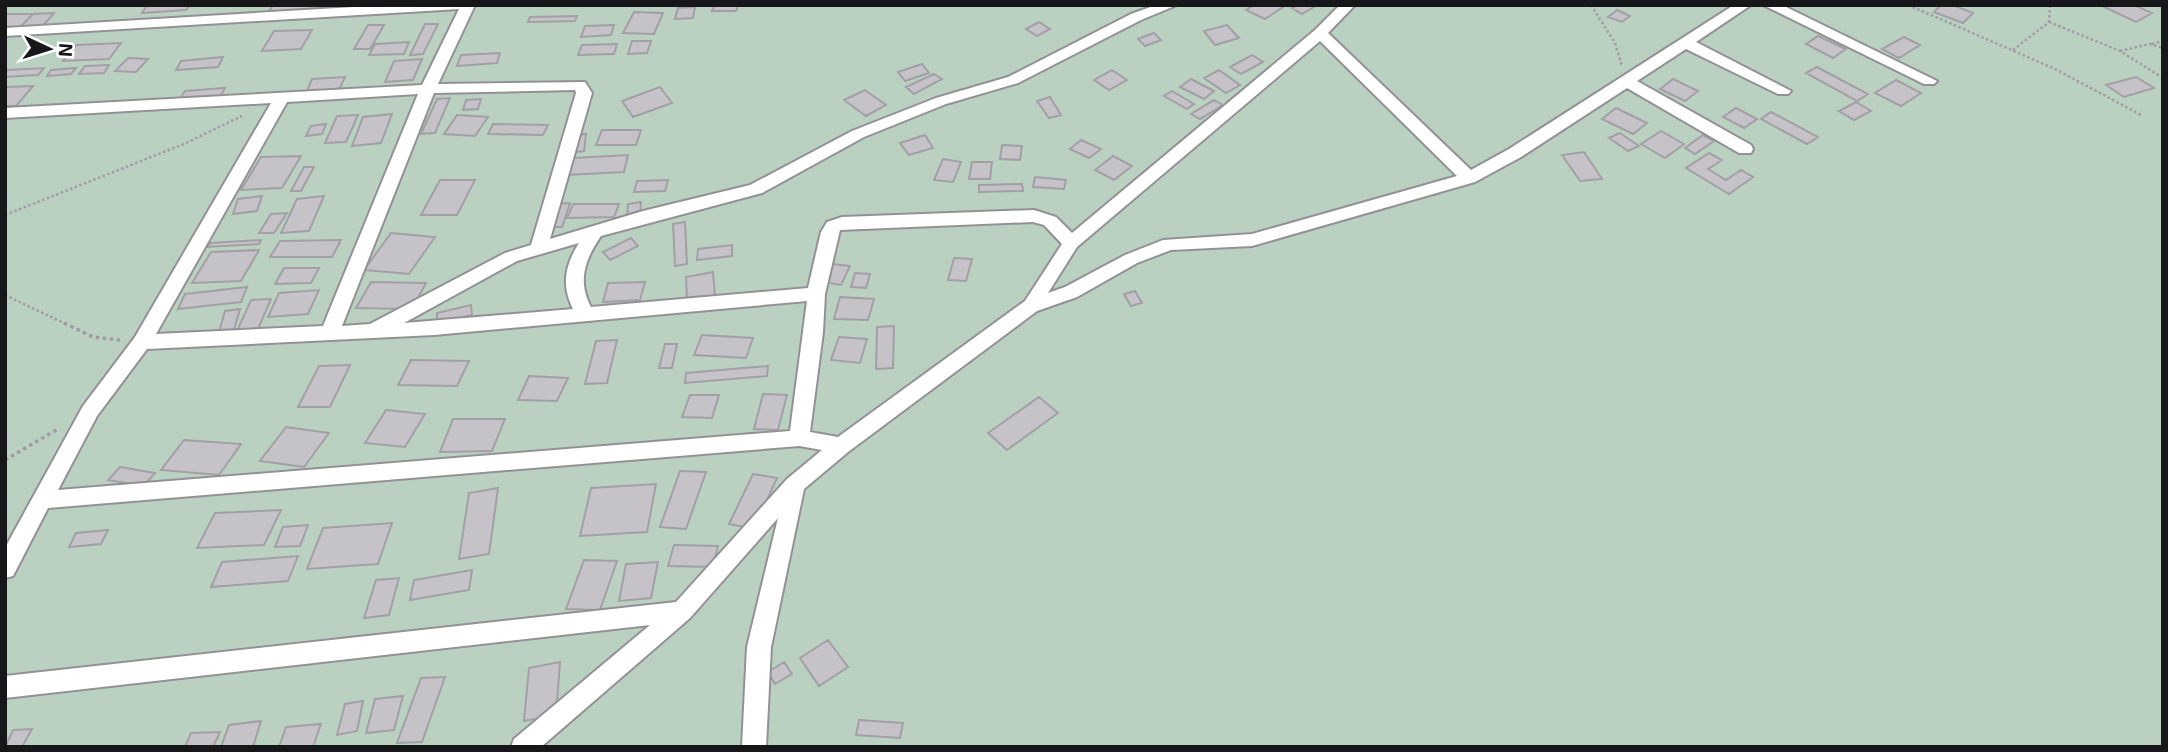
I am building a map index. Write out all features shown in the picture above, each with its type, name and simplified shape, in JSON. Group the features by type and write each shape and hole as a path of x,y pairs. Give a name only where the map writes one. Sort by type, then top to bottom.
{"street":[{"path":"5,32 465,5 428,89 329,335"},
{"path":"371,332 511,257 596,230 756,190 858,134 941,102 1013,80 1125,23 1170,5"},
{"path":"1031,306 1071,243 1320,33 1348,5"},
{"path":"523,747 682,611 794,485 842,446 1031,306 1071,292 1131,259 1169,244 1252,240 1469,178 1516,153 1688,44 1744,5"},
{"path":"1770,5 1929,81"},
{"path":"1320,33 1469,178"},
{"path":"1688,44 1783,91"},
{"path":"1626,81 1745,149"},
{"path":"5,113 428,89 570,83 580,85 584,93 539,246"},
{"path":"5,569 90,411 142,342 281,99"},
{"path":"799,438 814,332 816,294 833,226 842,223 1034,216 1050,221 1071,243"},
{"path":"585,314 575,297 574,269 583,248 596,230"},
{"path":"142,342 329,335 816,294"},
{"path":"44,500 799,438 842,446"},
{"path":"754,747 759,647 794,485"},
{"path":"5,687 682,611"}],"path":[{"path":"1591,5 1615,43 1626,81"},
{"path":"1909,5 2054,69 2143,116"},
{"path":"2013,50 2049,22 2050,5"},
{"path":"2049,22 2120,51 2163,78"},
{"path":"2120,51 2163,41"},
{"path":"2150,44 2163,48"},
{"path":"5,215 184,144 244,116"},
{"path":"5,295 93,337 142,342"},
{"path":"5,460 90,411"}],"green space":[{"path":"5,5 2163,5 2163,747 5,747"}],"building":[{"path":"147,5 190,5 186,10 142,13"},
{"path":"273,5 325,5 321,11 269,11"},
{"path":"1254,5 1283,7 1265,19 1246,10"},
{"path":"1298,5 1317,5 1302,14 1292,8"},
{"path":"1941,5 1953,5 1973,13 1963,23 1934,12"},
{"path":"2134,5 2152,13 2136,22 2102,6"},
{"path":"714,6 738,6 736,11 712,11"},
{"path":"695,7 693,18 675,19 678,8"},
{"path":"1617,10 1630,16 1622,22 1608,17"},
{"path":"634,12 663,13 654,34 623,33"},
{"path":"54,13 42,27 20,27 33,14"},
{"path":"5,14 33,14 20,27 5,28"},
{"path":"577,16 575,21 528,22 530,17"},
{"path":"1039,22 1050,29 1037,36 1026,29"},
{"path":"425,24 438,24 423,54 410,55"},
{"path":"368,25 384,25 370,49 354,49"},
{"path":"614,25 611,35 581,37 585,26"},
{"path":"1227,25 1239,38 1215,45 1204,31"},
{"path":"312,30 301,49 262,51 274,31"},
{"path":"1154,33 1161,40 1145,46 1138,39"},
{"path":"1818,36 1846,49 1833,58 1806,44"},
{"path":"1904,37 1920,45 1899,58 1882,49"},
{"path":"632,41 651,41 647,53 628,54"},
{"path":"409,42 404,54 369,55 375,44"},
{"path":"121,43 109,59 63,61 76,45"},
{"path":"617,44 614,54 578,55 582,45"},
{"path":"500,53 497,63 457,66 461,55"},
{"path":"1252,55 1263,62 1241,74 1230,67"},
{"path":"223,57 218,67 176,70 181,61"},
{"path":"128,58 148,59 136,72 115,71"},
{"path":"422,59 413,80 385,82 394,61"},
{"path":"922,64 929,73 905,81 898,72"},
{"path":"109,65 104,73 79,74 85,66"},
{"path":"1817,67 1868,94 1857,101 1806,73"},
{"path":"44,68 38,75 5,77 7,70"},
{"path":"76,68 71,74 47,76 51,70"},
{"path":"1112,70 1127,80 1109,90 1094,80"},
{"path":"1219,70 1240,85 1226,93 1204,78"},
{"path":"934,74 942,79 914,94 906,87"},
{"path":"345,77 339,90 306,93 312,79"},
{"path":"2136,77 2154,88 2124,97 2106,85"},
{"path":"1191,79 1214,91 1204,99 1180,87"},
{"path":"1673,79 1698,91 1685,101 1660,89"},
{"path":"1896,80 1921,93 1901,106 1875,93"},
{"path":"33,86 16,106 5,106 5,87"},
{"path":"660,87 672,103 633,117 622,101"},
{"path":"225,88 220,97 179,100 185,91"},
{"path":"865,90 886,105 866,116 844,100"},
{"path":"1172,91 1194,104 1187,109 1164,96"},
{"path":"1050,97 1061,115 1049,118 1037,101"},
{"path":"450,98 435,133 421,134 437,99"},
{"path":"481,99 478,109 463,110 466,100"},
{"path":"1214,100 1223,105 1200,119 1191,114"},
{"path":"1856,102 1871,111 1854,120 1839,111"},
{"path":"1616,108 1647,123 1633,134 1602,119"},
{"path":"1736,108 1757,119 1744,128 1723,117"},
{"path":"1771,112 1818,137 1807,144 1761,119"},
{"path":"392,114 381,143 352,146 363,117"},
{"path":"358,115 346,142 325,143 337,116"},
{"path":"457,115 488,117 475,136 444,134"},
{"path":"326,124 322,134 306,136 311,126"},
{"path":"493,124 548,125 543,135 488,134"},
{"path":"602,130 641,130 636,145 596,145"},
{"path":"1661,131 1684,144 1665,158 1641,144"},
{"path":"1620,133 1639,146 1628,151 1609,138"},
{"path":"586,134 584,151 576,152 577,135"},
{"path":"925,135 933,148 909,155 900,143"},
{"path":"1703,135 1714,141 1695,154 1685,148"},
{"path":"1081,140 1101,149 1089,158 1070,149"},
{"path":"1002,145 1022,146 1020,160 1000,159"},
{"path":"1584,152 1602,179 1580,181 1562,155"},
{"path":"1709,153 1722,160 1708,169 1726,180 1741,170 1753,177 1729,194 1686,168"},
{"path":"628,155 624,172 567,175 573,158"},
{"path":"301,156 282,188 241,190 261,157"},
{"path":"1113,156 1132,166 1114,180 1095,170"},
{"path":"943,159 961,162 953,182 934,180"},
{"path":"972,162 992,162 990,179 969,179"},
{"path":"304,167 314,167 301,191 291,191"},
{"path":"1035,177 1066,180 1064,189 1033,187"},
{"path":"440,180 475,180 457,215 421,215"},
{"path":"668,180 665,191 634,192 637,181"},
{"path":"1022,184 1023,191 979,192 979,185"},
{"path":"262,196 257,211 233,214 238,199"},
{"path":"324,196 309,231 281,233 297,199"},
{"path":"641,202 640,215 627,217 628,204"},
{"path":"570,203 562,227 549,227 557,204"},
{"path":"573,204 619,204 614,217 567,218"},
{"path":"287,213 274,233 259,233 271,214"},
{"path":"685,222 687,264 675,266 673,224"},
{"path":"391,233 435,237 409,274 364,270"},
{"path":"631,238 638,246 610,260 603,252"},
{"path":"261,240 259,244 207,247 210,243"},
{"path":"341,240 332,257 270,257 280,241"},
{"path":"732,245 732,256 697,260 698,249"},
{"path":"259,250 241,281 192,283 211,252"},
{"path":"954,258 972,259 966,281 948,280"},
{"path":"832,264 850,266 841,285 823,282"},
{"path":"284,268 319,268 311,283 275,284"},
{"path":"713,272 715,296 687,301 686,277"},
{"path":"855,273 870,274 866,288 851,287"},
{"path":"371,282 426,283 412,309 356,308"},
{"path":"645,282 640,300 603,302 608,283"},
{"path":"247,287 241,302 178,309 185,294"},
{"path":"319,290 308,314 268,317 279,293"},
{"path":"1135,291 1142,303 1131,306 1124,294"},
{"path":"840,297 874,299 868,320 834,319"},
{"path":"271,299 258,329 237,331 251,300"},
{"path":"471,305 472,315 437,323 437,313"},
{"path":"240,309 234,330 219,332 225,311"},
{"path":"894,326 893,368 876,369 877,327"},
{"path":"702,335 753,338 746,358 694,355"},
{"path":"839,337 867,339 860,363 831,360"},
{"path":"617,340 607,383 585,384 596,341"},
{"path":"665,344 677,344 672,368 659,368"},
{"path":"411,360 469,361 457,386 398,385"},
{"path":"350,365 330,407 298,407 319,366"},
{"path":"768,366 767,376 685,383 686,373"},
{"path":"529,376 568,378 557,401 518,400"},
{"path":"763,394 787,395 778,430 754,429"},
{"path":"690,395 719,395 712,418 682,417"},
{"path":"1039,397 1058,413 1007,450 988,433"},
{"path":"386,410 425,414 405,447 365,443"},
{"path":"453,419 505,419 492,451 440,452"},
{"path":"286,427 329,433 304,467 260,461"},
{"path":"184,440 241,444 219,475 161,470"},
{"path":"120,467 155,473 144,486 108,480"},
{"path":"680,471 706,472 686,529 660,527"},
{"path":"753,474 777,478 754,529 729,524"},
{"path":"656,484 647,532 580,536 591,488"},
{"path":"498,488 489,554 459,559 469,493"},
{"path":"281,510 264,545 197,548 215,513"},
{"path":"392,523 378,564 307,569 323,528"},
{"path":"308,525 300,546 275,547 283,527"},
{"path":"108,530 101,544 69,547 76,533"},
{"path":"674,545 718,546 713,567 668,566"},
{"path":"298,556 288,581 211,587 222,562"},
{"path":"584,560 617,561 600,610 566,609"},
{"path":"658,562 651,598 619,601 626,564"},
{"path":"472,570 469,590 410,600 414,580"},
{"path":"399,578 389,615 364,618 376,580"},
{"path":"828,640 848,667 819,686 800,658"},
{"path":"560,662 556,715 524,721 529,668"},
{"path":"784,662 792,674 775,684 768,672"},
{"path":"445,677 422,742 397,743 421,678"},
{"path":"403,696 394,730 366,733 375,699"},
{"path":"363,701 357,731 337,735 345,704"},
{"path":"859,720 903,723 900,738 856,735"},
{"path":"261,721 253,747 221,747 229,725"},
{"path":"321,724 313,747 279,747 286,727"},
{"path":"32,729 22,747 5,747 13,730"},
{"path":"220,732 213,747 185,747 191,733"}]}
